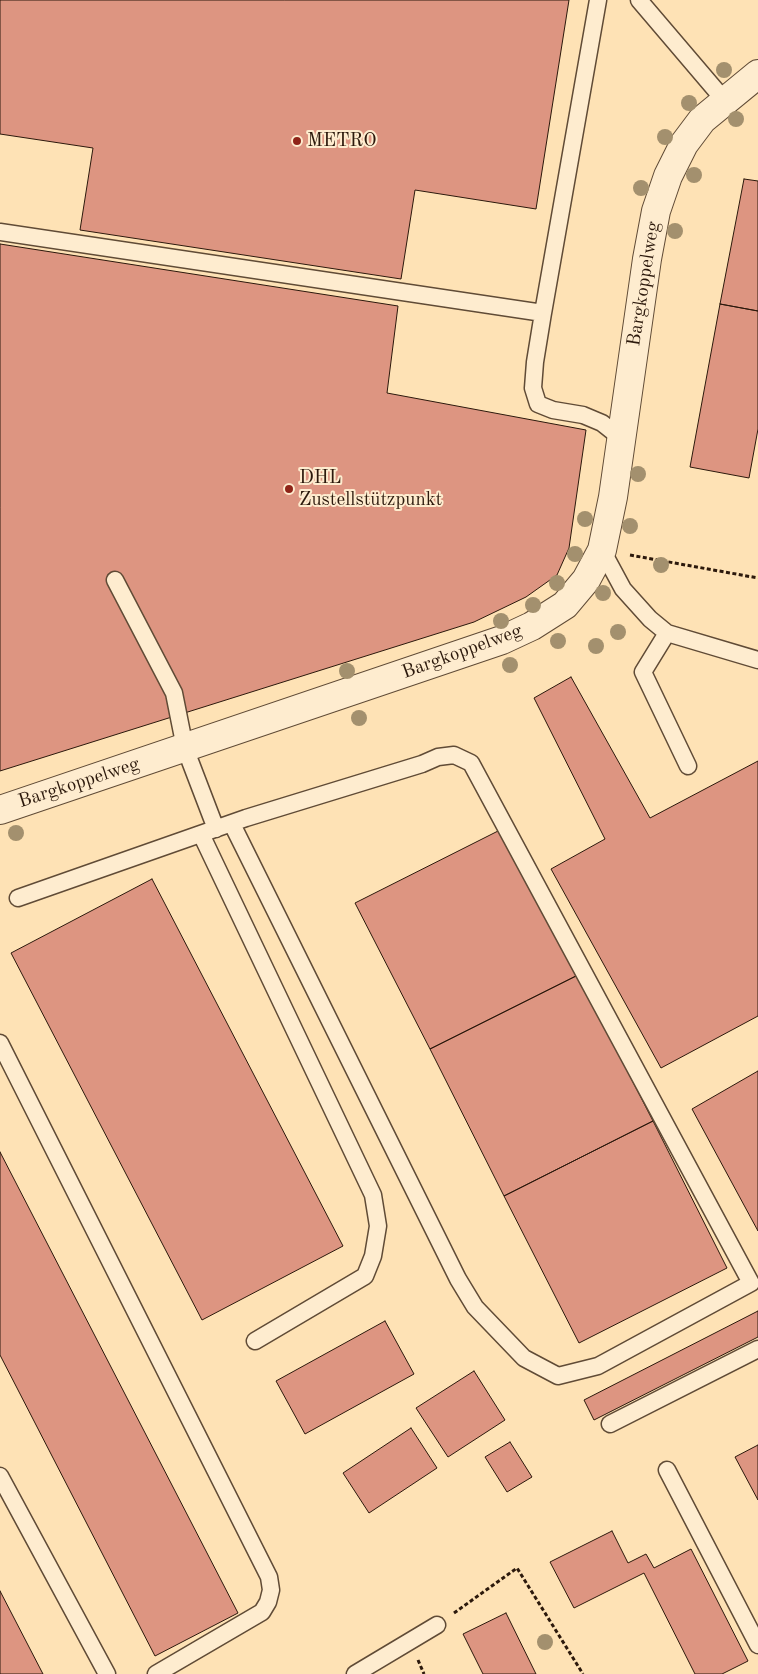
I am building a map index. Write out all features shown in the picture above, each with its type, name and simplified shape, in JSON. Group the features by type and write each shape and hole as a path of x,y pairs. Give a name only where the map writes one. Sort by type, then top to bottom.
{"street":[{"name":"Bargkoppelweg","path":"0,810 502,640 532,626 565,605 586,580 602,550 613,497 646,259 656,211 668,176 684,144 702,120 758,74"}],"lane":[{"path":"598,0 534,362 533,388 538,404 553,410 583,415 602,423 621,438"},
{"path":"639,0 725,101"},
{"path":"0,232 543,312"},
{"path":"602,550 623,589 650,619 667,633 758,660"},
{"path":"115,580 174,693 185,748 208,832 373,1195 378,1226 373,1256 366,1276 256,1341"},
{"path":"667,633 643,672 688,766"},
{"path":"18,898 232,824 422,764 438,756 454,755 471,763 751,1268 751,1283 598,1366 558,1376 524,1358 475,1307 458,1279 232,824"},
{"path":"0,1043 269,1577 271,1590 268,1602 262,1612 156,1674"},
{"path":"610,1424 758,1349"},
{"path":"667,1470 758,1645"},
{"path":"0,1476 107,1674"},
{"path":"356,1674 437,1625"}],"path":[{"path":"602,550 758,578"},
{"path":"437,1625 517,1568 583,1674"}],"building":[{"name":"METRO","path":"0,0 569,0 536,209 415,190 401,279 80,230 93,148 0,134"},
{"path":"744,179 758,181 758,311 720,304"},
{"name":"DHL Zustellstützpunkt","path":"0,244 398,306 387,393 586,430 569,548 557,575 526,597 474,622 0,771"},
{"path":"720,304 758,311 758,429 749,478 690,467"},
{"path":"571,677 650,818 758,761 758,1016 661,1068 551,869 605,839 534,698"},
{"path":"504,828 578,975 430,1049 355,903"},
{"path":"152,879 343,1246 202,1320 11,953"},
{"path":"578,975 653,1121 504,1196 430,1049"},
{"path":"758,1071 758,1231 692,1109"},
{"path":"653,1121 727,1268 579,1343 504,1196"},
{"path":"0,1152 238,1613 155,1656 0,1355"},
{"path":"758,1311 758,1337 594,1420 584,1400"},
{"path":"385,1321 414,1374 305,1434 276,1381"},
{"path":"474,1371 505,1420 448,1457 416,1408"},
{"path":"411,1428 437,1468 369,1513 343,1473"},
{"path":"510,1442 532,1477 507,1492 485,1457"},
{"path":"758,1445 758,1500 735,1457"},
{"path":"612,1531 628,1563 646,1554 654,1568 691,1549 748,1661 722,1674 695,1674 644,1573 574,1608 550,1562"},
{"path":"0,1591 43,1674 0,1674"},
{"path":"506,1613 536,1674 483,1674 463,1634"}],"place":[{"name":"METRO","path":"297,141"},
{"name":"DHL Zustellstützpunkt","path":"289,489"}]}
